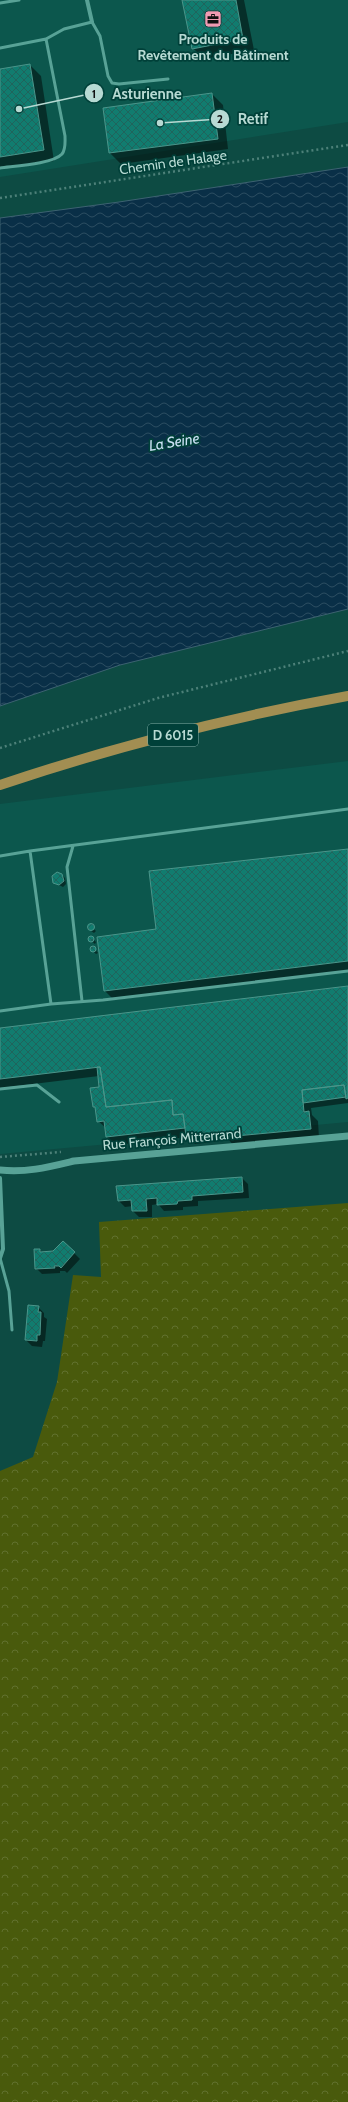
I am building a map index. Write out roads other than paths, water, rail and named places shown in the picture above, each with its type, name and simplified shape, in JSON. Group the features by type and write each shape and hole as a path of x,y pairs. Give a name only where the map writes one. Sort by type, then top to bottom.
{"main road":[{"name":"D 6015","path":"0,785 78,761 217,724 348,696"}],"street":[{"path":"88,0 92,22"},
{"name":"Rue François Mitterrand","path":"0,1170 32,1170 74,1161 348,1136"},
{"path":"0,1178 2,1249 0,1258"}],"lane":[{"path":"0,4 19,0"},
{"path":"0,48 46,39 64,30 92,22 100,36 108,76 112,83 119,84 168,79"},
{"path":"0,168 49,161 62,154 65,148 65,136 46,39"},
{"path":"0,856 348,809"},
{"path":"73,846 67,867 82,1001"},
{"path":"30,851 51,1004"},
{"path":"0,1011 348,971"},
{"path":"0,1089 37,1085 59,1102"},
{"path":"0,1258 9,1292 12,1330"}],"water":[{"name":"La Seine","path":"348,167 348,609 120,665 0,706 0,218 119,202"}],"place":[{"name":"Produits de Revêtement du Bâtiment","path":"213,19"},
{"name":"Asturienne","path":"19,109"},
{"name":"Retif","path":"160,123"}]}
